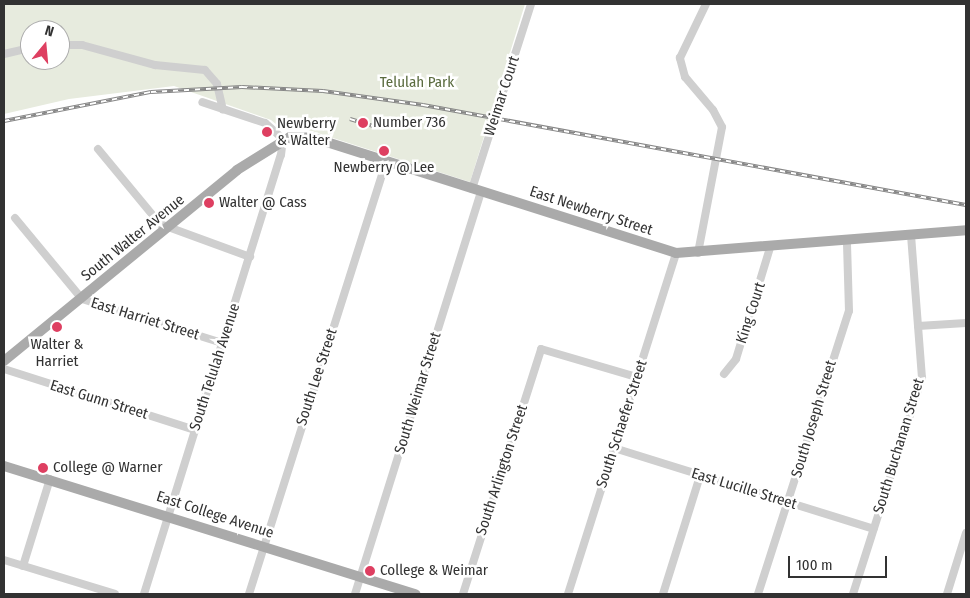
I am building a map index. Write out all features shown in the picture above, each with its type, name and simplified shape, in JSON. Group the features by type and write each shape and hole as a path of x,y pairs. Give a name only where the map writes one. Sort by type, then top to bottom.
{"main road":[{"name":"East Newberry Street","path":"283,139 314,138 676,253 847,242 966,230"},
{"name":"South Walter Avenue","path":"4,361 168,229 237,170 283,139"},
{"name":"East College Avenue","path":"4,466 416,594"}],"street":[{"name":"Weimar Court","path":"477,190 531,4"},
{"path":"698,253 722,127 714,110 685,77 680,58 706,4"},
{"path":"70,45 82,45 156,65 205,70 217,84 223,109"},
{"path":"4,54 20,50"},
{"path":"202,102 265,123 283,139"},
{"name":"South Telulah Avenue","path":"144,594 250,257 283,139"},
{"path":"98,149 168,229 250,257"},
{"name":"South Lee Street","path":"249,594 386,161"},
{"name":"South Weimar Street","path":"355,594 477,190"},
{"name":"East Harriet Street","path":"15,218 82,299 222,343"},
{"name":"South Buchanan Street","path":"853,594 920,386 918,326 911,235"},
{"name":"South Joseph Street","path":"758,594 849,311 847,242"},
{"name":"King Court","path":"724,374 736,359 770,248"},
{"name":"South Schaefer Street","path":"568,594 676,253"},
{"path":"918,326 966,323"},
{"name":"South Arlington Street","path":"463,594 544,348 637,377"},
{"name":"East Gunn Street","path":"4,369 195,430"},
{"name":"East Lucille Street","path":"614,448 874,529"},
{"path":"663,594 700,476"},
{"path":"23,566 50,479"},
{"path":"947,594 966,533"},
{"path":"4,560 115,594"}],"green space":[{"name":"Telulah Park","path":"4,4 525,4 470,182 305,129 283,130 271,120 174,86 69,99 4,114"}],"railway":[{"path":"4,121 151,92 242,87 323,91 423,105 966,205"},
{"path":"350,119 377,127"}],"place":[{"name":"Number 736","path":"363,123"},
{"name":"Newberry & Walter","path":"267,132"},
{"name":"Newberry @ Lee","path":"384,151"},
{"name":"Walter @ Cass","path":"209,203"},
{"name":"Walter & Harriet","path":"57,327"},
{"name":"College @ Warner","path":"43,468"},
{"name":"College & Weimar","path":"370,571"}]}
